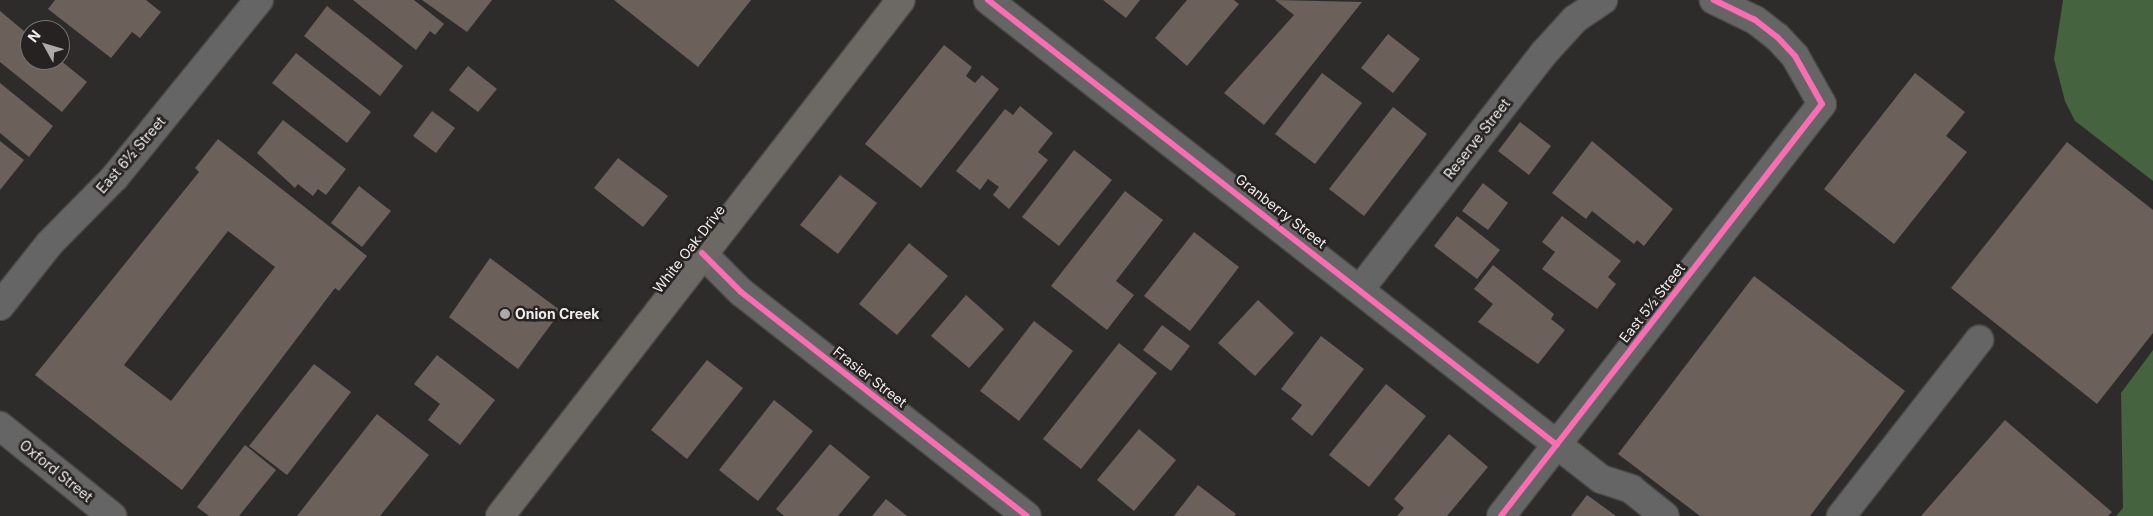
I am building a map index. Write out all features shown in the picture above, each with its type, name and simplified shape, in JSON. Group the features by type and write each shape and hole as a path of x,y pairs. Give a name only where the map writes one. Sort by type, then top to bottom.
{"main road":[{"name":"White Oak Drive","path":"500,516 702,252 901,0"}],"street":[{"name":"East 6½ Street","path":"0,306 50,243 114,177 259,0"},
{"name":"Granberry Street","path":"988,0 1361,288 1601,479 1631,489 1665,516"},
{"name":"Reserve Street","path":"1361,288 1544,53 1575,19 1603,0"},
{"name":"East 5½ Street","path":"1501,516 1822,104 1795,56 1777,37 1748,16 1714,0"},
{"name":"Frasier Street","path":"702,252 741,292 1027,516"},
{"path":"1841,516 1979,340"},
{"name":"Oxford Street","path":"0,426 112,516"}],"green space":[{"path":"2063,0 2153,0 2153,181 2075,121 2065,101 2054,59"},
{"path":"2153,350 2153,516 2116,516 2123,508 2121,393"}],"building":[{"path":"55,0 146,0 161,12 140,38 132,32 111,58 70,26 70,20 62,20 48,9"},
{"path":"353,0 414,0 444,24 435,35 430,31 416,50"},
{"path":"422,0 492,0 467,32"},
{"path":"614,0 751,0 698,67"},
{"path":"1103,0 1140,0 1126,18"},
{"path":"1187,0 1234,0 1239,4 1187,66 1155,38"},
{"path":"1275,0 1362,2 1264,125 1224,93 1294,15"},
{"path":"327,6 403,66 380,96 304,36"},
{"path":"0,11 20,28 20,70 70,70 70,68 87,82 62,112 0,62"},
{"path":"1388,34 1420,59 1393,93 1361,68"},
{"path":"944,45 972,67 966,76 975,83 982,75 999,89 921,188 865,144"},
{"path":"296,53 371,112 347,143 272,83"},
{"path":"468,66 497,89 478,112 449,90"},
{"path":"1322,73 1362,103 1315,164 1275,134"},
{"path":"1915,73 1965,112 1946,136 1967,152 1894,244 1824,189"},
{"path":"0,83 53,126 29,157 0,133"},
{"path":"1020,106 1053,133 1038,152 1048,160 1009,209 993,195 999,187 988,179 980,190 956,171 1005,109 1013,115"},
{"path":"1393,107 1427,134 1364,216 1329,189"},
{"path":"432,111 455,128 436,153 413,136"},
{"path":"283,120 346,169 326,195 318,189 313,196 298,184 295,188 257,153"},
{"path":"1520,122 1551,146 1529,175 1498,151"},
{"path":"218,139 367,256 339,291 335,288 182,490 35,375 199,172 195,168","holes":["228,231 275,267 171,401 124,365"]},
{"path":"0,141 24,160 0,190"},
{"path":"1592,141 1673,209 1644,246 1637,240 1634,244 1592,211 1586,219 1552,193"},
{"path":"2067,142 2153,210 2153,333 2097,404 1951,288"},
{"path":"1074,150 1112,180 1059,246 1022,217"},
{"path":"618,158 668,196 643,227 594,188"},
{"path":"840,175 877,203 838,254 800,225"},
{"path":"1483,183 1508,203 1488,230 1462,211"},
{"path":"359,186 391,211 362,247 331,223"},
{"path":"1125,191 1163,220 1116,281 1134,295 1107,330 1051,286"},
{"path":"1457,216 1500,250 1477,279 1434,246"},
{"path":"1562,216 1621,261 1608,277 1616,284 1597,309 1542,269 1555,252 1542,242"},
{"path":"1194,232 1239,267 1190,331 1144,296"},
{"path":"909,243 948,276 897,335 859,304"},
{"name":"Onion Creek","path":"490,258 561,311 518,369 449,317"},
{"path":"1493,265 1554,314 1551,319 1565,330 1538,364 1478,322 1493,304 1474,289"},
{"path":"1754,276 1905,391 1810,516 1700,516 1618,454"},
{"path":"966,295 1004,329 969,368 931,336"},
{"path":"1258,300 1294,333 1255,376 1218,343"},
{"path":"1034,321 1073,351 1019,421 980,391"},
{"path":"1162,325 1190,346 1171,371 1143,350"},
{"path":"1321,336 1364,369 1312,436 1291,419 1302,405 1281,389"},
{"path":"1119,343 1157,373 1081,469 1043,439"},
{"path":"437,355 495,400 460,445 428,420 440,404 414,384"},
{"path":"707,360 743,388 687,459 651,430"},
{"path":"314,364 351,392 287,475 249,446"},
{"path":"1386,384 1426,416 1369,487 1329,455"},
{"path":"774,400 813,431 758,501 719,470"},
{"path":"377,414 429,455 380,516 297,516"},
{"path":"2005,420 2112,512 2108,516 1921,516"},
{"path":"1139,429 1176,460 1134,511 1097,480"},
{"path":"1449,434 1488,467 1447,516 1397,516 1404,508 1394,499"},
{"path":"830,444 870,477 838,516 784,516 776,509"},
{"path":"245,445 276,470 239,516 209,516 197,507"},
{"path":"1198,485 1236,514 1234,516 1174,516"},
{"path":"1587,495 1616,516 1571,516"},
{"path":"886,499 907,516 872,516"}],"cycle path":[{"path":"988,0 1557,445"},
{"path":"1501,516 1822,104 1795,56 1777,37 1755,20 1714,0"},
{"path":"702,253 741,292 1027,516"}],"place":[{"name":"Onion Creek","path":"505,314"}]}
